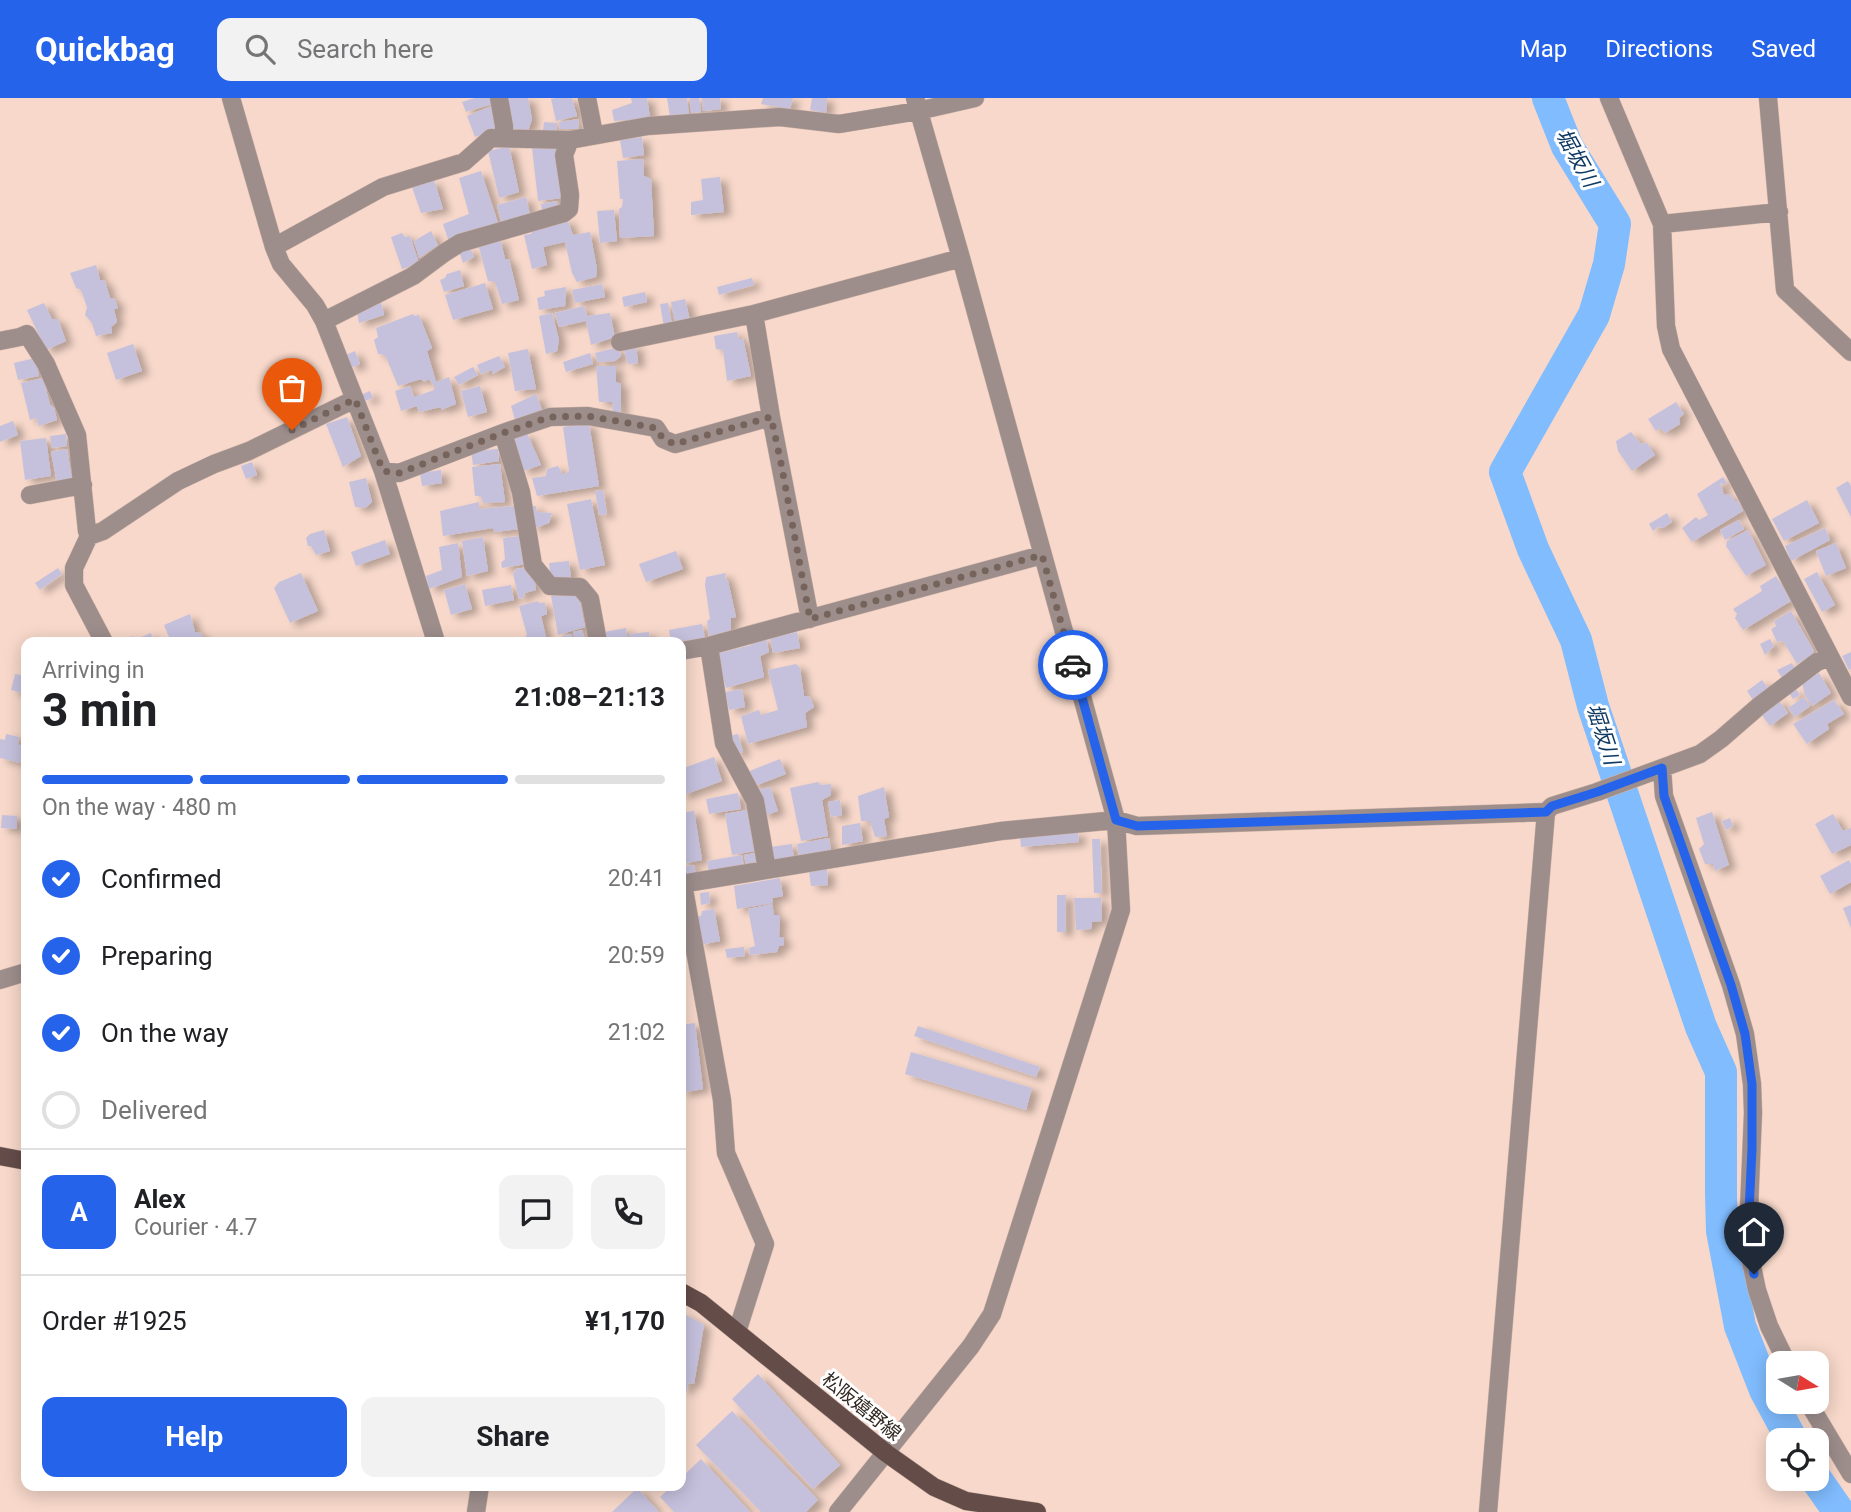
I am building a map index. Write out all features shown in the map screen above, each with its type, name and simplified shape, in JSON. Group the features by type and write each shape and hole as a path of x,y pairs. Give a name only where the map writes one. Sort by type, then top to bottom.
{"main road":[{"path":"0,1156 21,1160"},
{"name":"松阪嬉野線","path":"686,1296 701,1303 886,1453 934,1487 966,1501 1037,1512"}],"street":[{"path":"231,98 274,247 281,264 315,305 324,321 383,471 434,637"},
{"path":"499,98 505,138"},
{"path":"587,98 594,134"},
{"path":"274,247 383,187 464,162 491,138 570,139 648,126 780,117 839,124 916,105 975,98"},
{"path":"1609,98 1662,224 1666,326 1671,349 1851,697"},
{"path":"1768,98 1785,290 1851,352"},
{"path":"838,1512 971,1346 992,1314 1121,909 1116,820 961,258 916,105"},
{"path":"324,321 413,276 460,243 564,213 569,209 570,195 564,155 570,139"},
{"path":"1662,224 1779,212"},
{"path":"620,342 754,314 961,258"},
{"path":"754,314 810,619"},
{"path":"0,341 27,334 47,364 77,435 89,536 74,568 74,585 101,637"},
{"path":"89,536 103,531 177,481 249,451 355,399"},
{"path":"383,471 399,473 550,417 588,416 656,428 663,439 675,444 771,417"},
{"path":"503,433 520,492 533,565 550,586 580,587 590,598 597,637"},
{"path":"30,495 83,485"},
{"path":"686,650 1042,555"},
{"path":"709,646 724,743 755,801 767,870"},
{"path":"1488,1512 1546,812 1552,806 1700,754 1768,698 1817,662 1830,657"},
{"path":"1657,770 1731,985 1745,1034 1753,1113 1748,1233 1750,1257 1769,1326 1781,1351"},
{"path":"686,883 1001,831 1116,820 1137,826 1546,812"},
{"path":"686,906 722,1100 726,1153 765,1244 737,1332"},
{"path":"0,981 21,974"},
{"path":"0,1156 0,1163"},
{"path":"1815,1414 1851,1474"},
{"path":"475,1512 479,1491"}],"building":[{"path":"475,98 490,98 492,104 466,112 462,102"},
{"path":"508,98 528,98 532,119 528,131 513,129"},
{"path":"572,98 577,116 556,121 551,99"},
{"path":"631,98 647,98 650,118 614,121 612,110 632,103"},
{"path":"667,98 687,98 689,114 670,117"},
{"path":"690,98 699,98 701,112 691,113"},
{"path":"702,98 720,98 721,109 703,111"},
{"path":"763,98 793,98 790,109 761,104"},
{"path":"812,98 827,98 826,113 810,110"},
{"path":"494,105 498,128 475,137 467,116"},
{"path":"579,119 578,129 560,129 559,122"},
{"path":"544,122 557,123 557,130 543,130"},
{"path":"642,137 644,155 623,158 620,140"},
{"path":"509,146 519,192 499,198 488,151"},
{"path":"532,148 556,148 562,198 538,201"},
{"path":"643,159 644,176 651,179 654,236 620,238 619,209 623,199 620,199 617,161"},
{"path":"481,171 499,226 449,242 443,224 469,214 459,178"},
{"path":"720,177 724,212 691,215 691,202 703,200 701,179"},
{"path":"434,180 443,209 421,213 412,187"},
{"path":"526,197 530,214 501,222 497,205"},
{"path":"557,201 558,207 542,210 541,204"},
{"path":"614,210 617,241 600,243 597,211"},
{"path":"567,219 573,235 590,232 596,277 577,282 572,273 565,242 543,247 547,265 532,269 524,235 531,234 534,228"},
{"path":"431,231 438,245 419,258 414,241"},
{"path":"402,233 405,237 410,236 419,263 402,269 391,237"},
{"path":"500,238 505,259 509,259 519,300 502,304 495,282 488,281 478,244"},
{"path":"470,248 474,257 463,263 459,251"},
{"path":"96,265 100,280 105,281 110,298 115,299 118,309 114,309 117,322 111,327 112,333 96,336 92,323 85,315 87,307 81,290 76,288 70,273"},
{"path":"460,270 464,286 444,292 440,280 447,274"},
{"path":"752,278 754,285 719,295 717,287"},
{"path":"485,283 493,309 453,320 445,295"},
{"path":"602,284 605,297 575,303 572,290"},
{"path":"566,287 565,306 539,310 537,298 545,296 544,291"},
{"path":"645,292 647,302 624,307 622,297"},
{"path":"685,299 690,320 675,323 671,302"},
{"path":"381,302 384,315 359,323 357,312"},
{"path":"44,303 52,319 58,319 66,341 46,350 27,310"},
{"path":"668,303 672,325 664,327 660,304"},
{"path":"584,306 587,316 610,313 615,337 591,345 586,321 559,327 555,313"},
{"path":"552,313 559,340 557,351 546,354 539,316"},
{"path":"413,314 419,315 432,348 427,351 436,382 449,377 456,404 441,410 441,407 419,412 417,406 401,411 395,391 410,386 414,397 434,390 434,386 429,379 424,382 421,379 398,386 385,355 378,354 374,340 378,337 376,328"},
{"path":"737,332 739,340 743,338 751,376 727,381 723,350 716,349 714,336"},
{"path":"133,344 142,371 116,380 107,353"},
{"path":"636,345 638,363 628,364 623,347"},
{"path":"619,347 621,356 615,361 598,362 595,353"},
{"path":"528,349 536,389 515,391 508,353"},
{"path":"355,351 360,364 351,368 346,355"},
{"path":"590,353 593,364 566,372 563,362"},
{"path":"499,356 505,367 493,374 492,370 481,374 477,365"},
{"path":"35,358 39,376 18,380 14,363"},
{"path":"596,366 616,366 616,382 621,384 621,415 613,415 612,402 599,402"},
{"path":"473,367 478,375 459,385 454,377"},
{"path":"43,378 57,420 39,426 36,418 30,420 21,383"},
{"path":"480,386 487,412 468,417 461,391"},
{"path":"370,391 373,398 365,401 363,394"},
{"path":"536,394 544,415 516,423 511,406"},
{"path":"1676,402 1684,414 1679,418 1680,424 1665,433 1660,428 1656,431 1648,419"},
{"path":"347,417 361,456 343,467 326,424"},
{"path":"13,421 18,435 0,442 0,426"},
{"path":"589,423 599,486 537,496 532,478 546,476 547,469 558,466 563,475 569,471 563,427"},
{"path":"1631,432 1641,444 1647,443 1655,455 1632,471 1618,451 1616,441"},
{"path":"527,433 541,465 523,471 510,438"},
{"path":"66,434 67,446 52,448 50,436"},
{"path":"46,438 51,476 25,480 20,441"},
{"path":"67,449 72,479 57,482 51,452"},
{"path":"498,449 499,461 473,465 471,451"},
{"path":"252,462 257,475 246,479 241,466"},
{"path":"500,464 505,502 483,503 481,496 475,496 472,467"},
{"path":"441,470 442,483 422,486 420,473"},
{"path":"1723,477 1727,483 1720,483 1724,495 1729,494 1738,501 1743,511 1692,542 1682,528 1696,517 1699,520 1708,515 1697,494"},
{"path":"366,478 372,502 365,508 355,507 349,482"},
{"path":"1848,481 1851,486 1851,517 1836,488"},
{"path":"603,490 607,514 599,515 595,491"},
{"path":"591,499 605,565 580,570 567,504"},
{"path":"1807,500 1819,523 1784,541 1772,519"},
{"path":"479,502 479,509 515,506 519,529 495,532 493,528 443,536 440,511"},
{"path":"529,506 536,506 537,512 552,513 549,523 532,529"},
{"path":"1667,513 1672,522 1653,531 1649,524"},
{"path":"1739,520 1744,529 1725,540 1720,530"},
{"path":"1825,528 1830,540 1791,561 1785,546"},
{"path":"324,530 330,551 316,555 311,546 308,546 306,538"},
{"path":"1748,530 1766,565 1746,576 1726,546 1727,541"},
{"path":"520,536 526,564 502,568 501,563 505,559 503,538"},
{"path":"483,537 488,571 467,576 462,541"},
{"path":"385,540 390,554 356,566 351,552"},
{"path":"458,543 462,577 429,589 426,576 442,570 439,547"},
{"path":"1836,543 1846,568 1826,576 1816,551"},
{"path":"676,551 683,569 646,582 639,564"},
{"path":"569,561 571,579 551,581 549,563"},
{"path":"528,567 533,570 536,590 525,593 523,598 519,599 513,574 516,569"},
{"path":"58,568 62,574 40,590 35,583"},
{"path":"1817,572 1835,605 1822,612 1804,579"},
{"path":"301,573 318,611 290,623 274,588 279,582"},
{"path":"726,573 736,617 731,618 731,630 709,638 706,577"},
{"path":"1776,576 1791,601 1743,630 1733,609 1762,591 1760,586"},
{"path":"465,584 472,609 451,615 444,590"},
{"path":"511,585 514,600 485,606 482,590"},
{"path":"578,591 585,627 558,635 551,596"},
{"path":"538,601 545,603 547,614 541,616 546,637 525,637 527,635 519,606"},
{"path":"1791,611 1814,651 1797,664 1783,641 1777,642 1771,629 1776,626 1774,621"},
{"path":"190,614 195,632 201,633 203,637 169,637 164,625"},
{"path":"702,624 705,638 686,640 686,637 670,637 669,630"},
{"path":"626,628 627,637 605,637 604,632"},
{"path":"582,630 584,637 574,637 573,632"},
{"path":"649,632 650,637 629,637 629,634"},
{"path":"797,632 800,648 773,653 770,638"},
{"path":"766,637 769,652 760,656 764,677 726,688 716,654 751,645 752,641"},
{"path":"1770,639 1774,646 1765,655 1760,644"},
{"path":"1851,652 1851,669 1849,670 1842,656"},
{"path":"1792,663 1796,671 1782,678 1777,670"},
{"path":"796,664 800,668 804,696 810,697 814,707 805,713 807,727 748,744 741,716 759,710 761,715 778,710 768,670"},
{"path":"1819,673 1831,693 1812,706 1802,684"},
{"path":"15,674 21,675 21,693 11,690"},
{"path":"1762,680 1769,689 1753,700 1747,691"},
{"path":"742,689 745,707 729,710 725,692"},
{"path":"1796,689 1800,695 1793,699 1789,693"},
{"path":"1804,697 1810,706 1795,717 1788,708"},
{"path":"1778,699 1788,713 1770,726 1760,713"},
{"path":"1834,700 1844,714 1827,724 1829,729 1807,744 1793,724"},
{"path":"6,734 19,737 20,763 0,758 0,739 5,740"},
{"path":"738,734 743,752 735,755 729,736"},
{"path":"714,757 722,781 686,794 686,767"},
{"path":"780,759 786,774 752,787 747,772"},
{"path":"818,782 821,785 831,784 831,795 822,800 828,836 801,841 790,788"},
{"path":"770,787 778,811 763,816 755,791"},
{"path":"884,787 889,817 884,819 887,836 875,837 870,821 861,821 858,796"},
{"path":"738,793 741,809 709,814 706,799"},
{"path":"840,800 842,815 831,817 828,802"},
{"path":"747,810 755,851 732,855 725,814"},
{"path":"694,811 702,860 686,863 686,812"},
{"path":"1712,812 1729,865 1715,871 1713,864 1705,864 1699,849 1704,844 1696,818"},
{"path":"1833,814 1843,831 1851,828 1851,845 1832,854 1815,824"},
{"path":"2,815 17,816 17,829 1,828"},
{"path":"1730,818 1733,826 1726,830 1722,821"},
{"path":"860,823 863,841 842,845 842,826"},
{"path":"1078,832 1079,842 1021,847 1020,837"},
{"path":"829,838 831,851 799,857 797,844"},
{"path":"1092,839 1100,839 1102,893 1094,893"},
{"path":"792,844 794,859 772,862 770,847"},
{"path":"756,853 758,863 746,865 744,855"},
{"path":"742,855 744,868 709,874 707,861"},
{"path":"1849,860 1851,882 1830,894 1820,876"},
{"path":"694,865 696,876 686,877 686,866"},
{"path":"827,869 828,885 811,886 809,871"},
{"path":"780,878 783,896 772,898 773,903 737,909 734,886"},
{"path":"709,892 710,903 701,905 700,893"},
{"path":"1057,895 1066,895 1066,932 1057,932"},
{"path":"1074,898 1101,898 1102,921 1092,922 1091,929 1076,930"},
{"path":"772,904 774,915 780,915 779,937 784,938 784,945 779,946 777,952 750,955 749,948 755,946 748,909"},
{"path":"1851,905 1851,928 1843,908"},
{"path":"714,909 720,941 700,945 694,917 701,916 702,911"},
{"path":"744,947 745,956 727,958 725,949"},
{"path":"695,1023 703,1089 686,1092 686,1024"},
{"path":"918,1026 1040,1067 1036,1077 914,1036"},
{"path":"911,1052 1032,1088 1026,1110 905,1074"},
{"path":"686,1315 704,1325 694,1384 688,1383 687,1391"},
{"path":"758,1374 840,1465 813,1489 732,1399"},
{"path":"732,1411 818,1500 806,1512 761,1512 696,1445"},
{"path":"701,1459 750,1512 674,1512 660,1497 667,1491 686,1491 686,1473"},
{"path":"634,1491 640,1491 659,1512 612,1512"}],"waterway":[{"name":"堀坂川","path":"1548,98 1567,146 1615,224 1609,264 1594,315 1505,472 1533,549 1576,640 1593,706 1701,1027 1721,1072 1722,1231 1740,1326 1765,1390 1786,1428"},
{"name":"堀坂川","path":"1824,1491 1839,1512"}],"way so far":[{"path":"292,430 355,399 383,471 399,473 550,417 588,416 656,428 663,439 675,444 771,417 810,619 1042,555 1073,665"}],"route":[{"path":"1073,665 1116,820 1137,826 1546,812 1552,806 1662,768 1664,796 1673,826 1731,985 1745,1034 1752,1084 1748,1233 1754,1274"}]}
